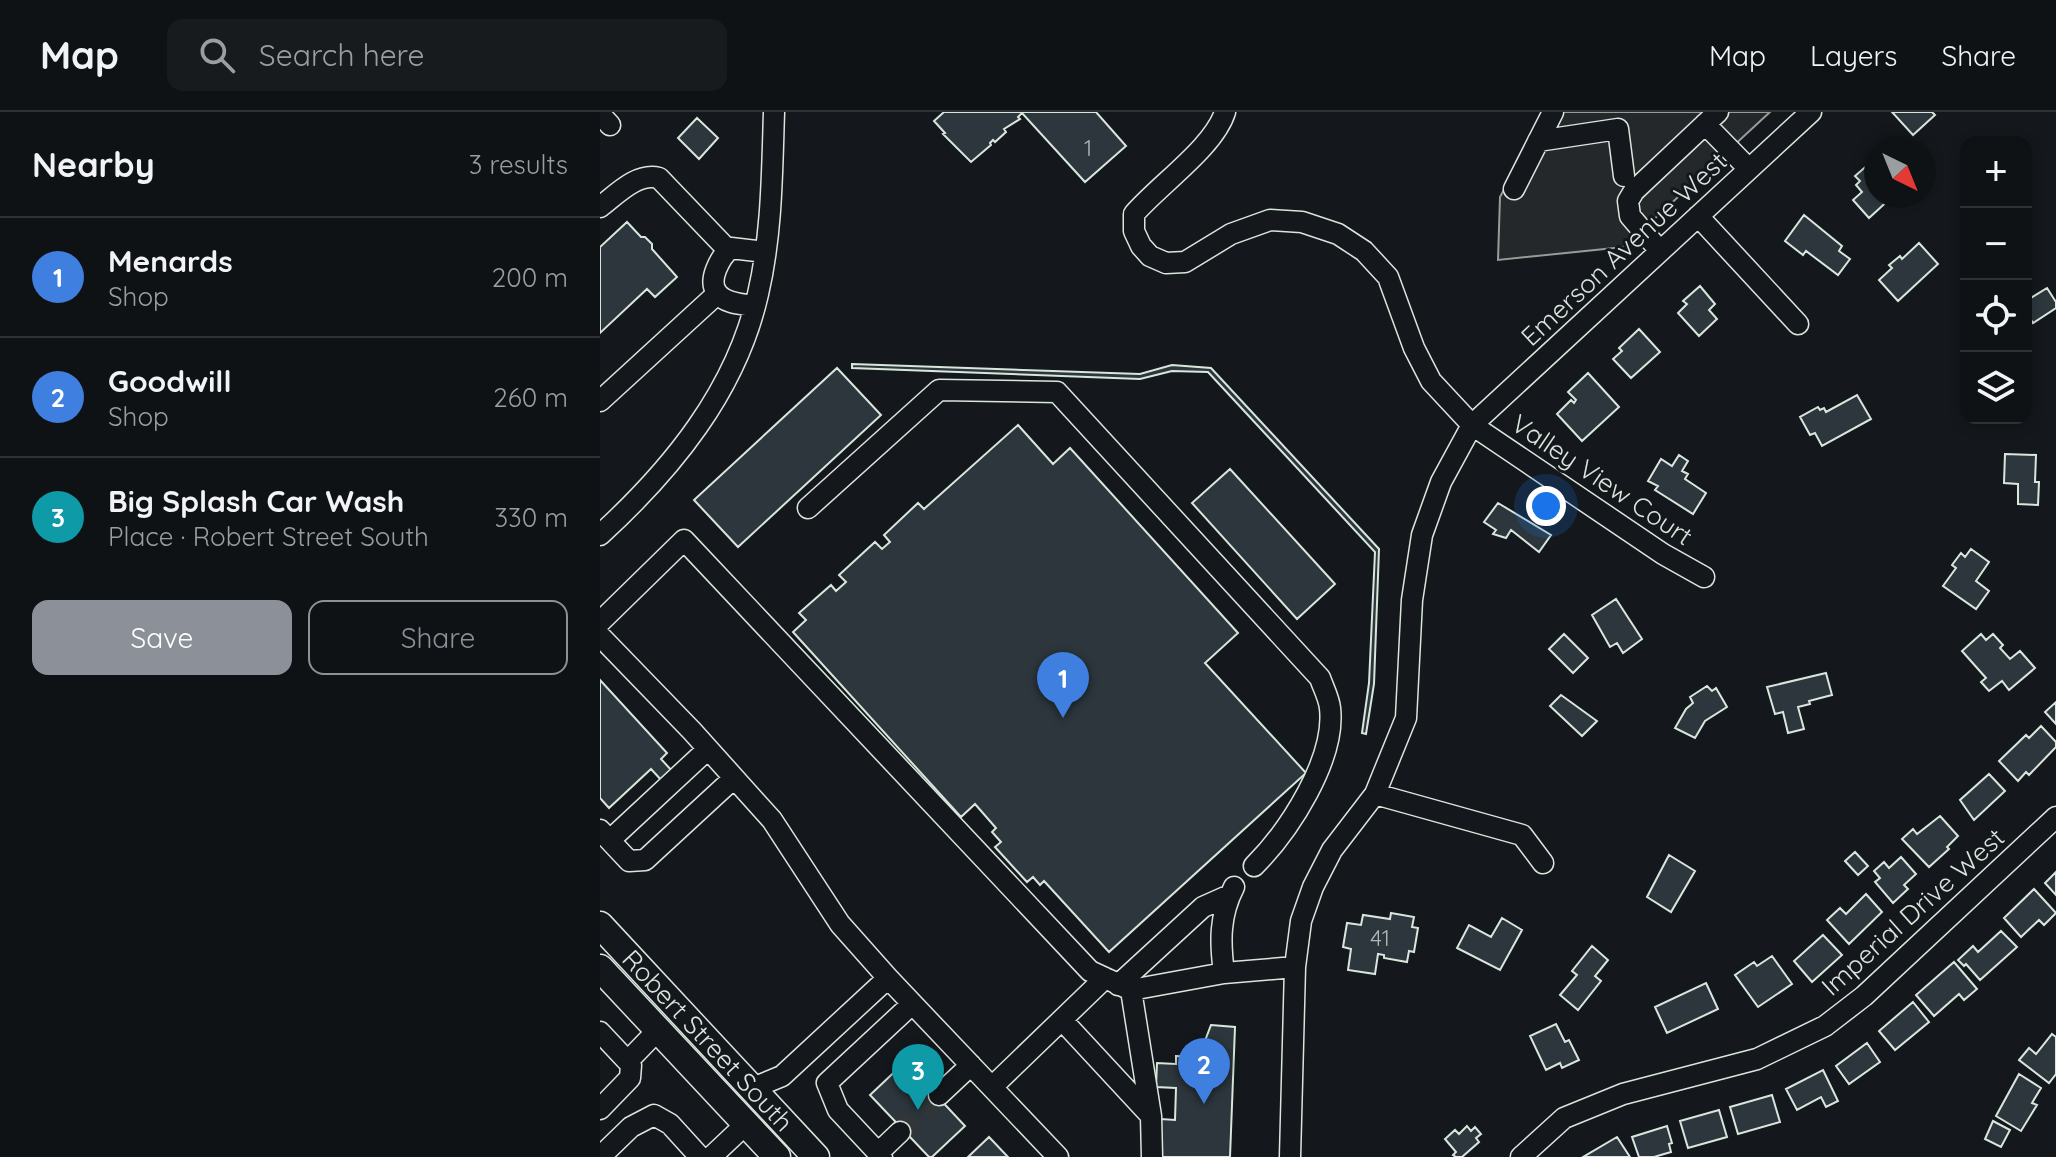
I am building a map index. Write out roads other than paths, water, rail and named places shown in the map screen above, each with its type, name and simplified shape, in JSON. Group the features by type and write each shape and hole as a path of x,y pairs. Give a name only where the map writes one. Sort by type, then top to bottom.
{"main road":[{"name":"Robert Street South","path":"600,925 816,1157"},
{"name":"Robert Street South","path":"600,968 777,1157"},
{"path":"713,1089 739,1094 753,1088"}],"street":[{"path":"602,528 661,476 702,423 736,358 754,306 770,223 774,112"},
{"name":"Valley View Court","path":"1225,112 1217,130 1134,214 1134,231 1150,256 1166,263 1185,262 1231,234 1270,220 1302,222 1338,234 1364,251 1388,277 1414,348 1431,381 1472,425 1663,554 1704,577"},
{"path":"1514,189 1553,112"},
{"name":"Emerson Avenue West","path":"1290,1157 1295,967 1301,921 1313,887 1332,850 1375,794 1406,718 1412,600 1422,535 1441,482 1472,425 1811,112"},
{"path":"1660,251 1630,216 1628,201 1634,191 1712,118 1749,169"},
{"path":"1538,141 1618,129 1624,176"},
{"path":"600,207 639,178 659,178 728,250"},
{"path":"1698,216 1798,324"},
{"path":"754,306 730,302 717,294 715,276 719,262 731,248 765,252"},
{"path":"600,401 717,294"},
{"path":"808,508 939,390 1057,392 1320,678 1330,708 1326,742 1315,779 1279,838 1254,866"},
{"path":"600,622 684,540 1090,971 1118,984 1295,967"},
{"path":"600,636 772,820 840,924 1058,1157"},
{"path":"708,749 605,835 629,861 645,860 734,778"},
{"path":"1375,794 1522,835 1543,863"},
{"name":"Imperial Drive West","path":"1521,1157 1564,1118 1623,1094 1757,1059 1825,1026 1864,996 2056,817"},
{"path":"992,1087 1062,1020 1118,984 1203,907 1233,890 1222,918 1220,942 1224,973"},
{"path":"753,1088 782,1076 888,978"},
{"path":"1118,984 1151,1116 1152,1157"},
{"path":"827,1083 912,1004"},
{"path":"1062,1020 1151,1116"},
{"path":"628,1061 658,1030"},
{"path":"600,1032 631,1065 630,1078 600,1109"},
{"path":"799,1061 827,1083 838,1110 880,1155 900,1132"},
{"path":"939,1095 971,1065"},
{"path":"600,1157 631,1127 654,1115 670,1124 700,1157"},
{"path":"711,1157 746,1124"}],"tunnel":[{"path":"900,1132 939,1095"}],"place":[{"name":"Menards","path":"1063,718"},
{"name":"Goodwill","path":"1204,1104"},
{"name":"Big Splash Car Wash","path":"918,1110"}]}
